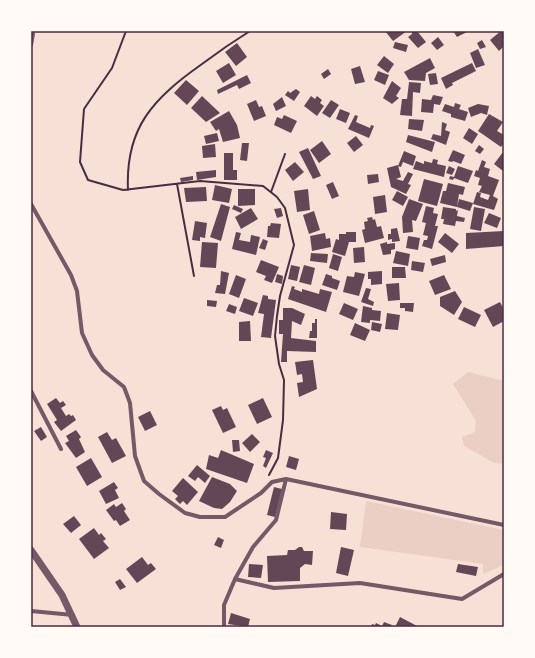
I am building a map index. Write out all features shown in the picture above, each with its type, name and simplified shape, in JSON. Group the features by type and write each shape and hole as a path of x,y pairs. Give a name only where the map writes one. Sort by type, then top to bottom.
{"street":[{"path":"31,45 33,34"},
{"path":"31,204 71,275 78,291 82,333 92,355 103,370 124,387 130,403 135,456 144,481 185,513 200,517 225,517 261,493 272,482 286,479 504,525"},
{"path":"31,391 61,449"},
{"path":"224,627 224,605 235,579 253,547 276,520 286,479"},
{"path":"31,550 62,595 77,627"},
{"path":"235,579 274,588 360,583 462,599 504,574"},
{"path":"31,611 73,616"}],"path":[{"path":"126,31 112,68 84,109 80,162 88,180 123,190 200,181 263,186 271,192 285,208 294,245 280,296 276,329 279,364 284,380 283,420 278,458 261,493"},
{"path":"128,190 127,168 133,144 140,124 153,105 175,83 250,31"},
{"path":"271,192 285,154"},
{"path":"177,184 194,276"}],"shaded area":[{"path":"468,372 504,381 504,464 494,463 464,446 462,437 475,432 476,421 453,384"},
{"path":"366,501 504,530 504,565 483,574 483,564 360,547"}],"building":[{"path":"385,31 394,32 407,31 393,41"},
{"path":"412,31 417,31 426,42 418,48 408,37 412,34"},
{"path":"453,31 469,31 457,37"},
{"path":"501,31 504,31 504,46 499,51 490,40"},
{"path":"438,37 444,45 437,50 431,43"},
{"path":"482,40 486,47 480,49 477,43"},
{"path":"395,42 408,45 406,52 393,48"},
{"path":"237,43 247,57 236,66 225,52"},
{"path":"478,49 485,65 476,68 470,53"},
{"path":"384,56 394,64 388,73 377,65"},
{"path":"430,58 435,68 426,73 425,81 409,80 404,72"},
{"path":"229,63 236,75 223,83 216,71"},
{"path":"472,63 476,71 452,83 453,85 446,89 441,78"},
{"path":"360,66 365,82 355,84 351,69"},
{"path":"328,69 331,74 324,79 321,74"},
{"path":"378,71 389,75 385,85 374,80"},
{"path":"436,73 438,84 430,85 428,74"},
{"path":"247,75 251,83 239,89 237,85 218,94 217,90"},
{"path":"186,80 199,91 187,105 174,93"},
{"path":"392,81 401,88 396,96 399,98 392,104 383,98"},
{"path":"409,82 421,83 420,93 413,92 412,116 400,115 402,99 407,99"},
{"path":"296,89 300,92 294,101 285,95 288,91 290,93"},
{"path":"433,95 443,97 440,105 434,104 433,113 421,112 422,99 431,100"},
{"path":"202,96 220,113 206,122 191,108"},
{"path":"311,96 315,99 317,96 322,100 320,103 324,106 317,116 304,106"},
{"path":"282,97 286,106 276,111 273,104"},
{"path":"256,100 259,107 262,106 266,116 254,121 247,104"},
{"path":"331,100 339,105 330,118 322,113"},
{"path":"455,103 461,105 459,109 468,112 465,121 451,117 451,114 442,111 445,104 454,107"},
{"path":"478,104 489,106 487,115 481,113 471,117 468,108"},
{"path":"340,109 350,113 346,123 336,119"},
{"path":"229,111 237,125 240,138 223,142 219,129 216,131 210,122"},
{"path":"489,114 503,122 497,131 504,135 504,143 501,147 478,131"},
{"path":"284,115 297,121 291,133 274,125 277,117 282,119"},
{"path":"355,115 358,116 356,122 370,128 371,125 374,126 369,138 348,129"},
{"path":"409,119 424,120 422,131 408,129"},
{"path":"442,122 447,124 445,130 450,132 446,145 431,139 433,134 441,136"},
{"path":"469,128 478,134 472,144 463,138"},
{"path":"217,133 219,141 206,144 204,136"},
{"path":"408,135 435,142 432,152 406,142"},
{"path":"356,136 363,145 354,152 347,143"},
{"path":"322,141 331,154 319,163 310,150"},
{"path":"242,143 249,143 247,161 240,160"},
{"path":"215,144 216,157 203,158 202,146"},
{"path":"479,145 484,149 480,154 475,151"},
{"path":"308,148 321,176 313,179 299,152"},
{"path":"453,150 465,155 461,164 448,161"},
{"path":"404,151 416,156 413,166 403,162 401,167 398,166"},
{"path":"503,152 504,169 503,171 494,164"},
{"path":"224,153 233,153 233,170 237,170 237,180 224,180"},
{"path":"433,159 438,160 437,164 446,166 444,177 413,169 416,161 424,164 424,161 432,163"},
{"path":"482,160 486,162 484,167 490,169 488,176 499,180 493,196 498,199 494,210 473,204 477,192 481,193 480,197 488,200 490,195 479,192 482,186 478,185 480,178 474,176 476,170 478,171"},
{"path":"295,162 304,172 293,181 285,170"},
{"path":"398,165 401,177 396,179 403,181 408,172 413,174 408,184 411,185 406,194 391,187 387,168"},
{"path":"449,166 455,169 452,175 446,173"},
{"path":"458,166 473,171 468,183 454,178 453,180 449,179 450,176 454,177"},
{"path":"216,170 216,177 197,180 196,172"},
{"path":"378,174 379,182 368,184 367,175"},
{"path":"193,176 193,180 181,182 180,178"},
{"path":"424,179 443,184 437,206 418,201"},
{"path":"333,182 339,196 332,199 326,185"},
{"path":"448,183 465,187 463,195 459,194 457,207 440,203 443,191 446,191"},
{"path":"215,185 232,189 229,203 212,200"},
{"path":"206,187 207,201 186,202 184,188"},
{"path":"238,189 255,189 255,205 238,206"},
{"path":"308,189 310,210 297,212 294,191"},
{"path":"397,191 408,197 403,206 392,200"},
{"path":"385,195 387,212 375,214 373,197"},
{"path":"409,199 423,204 416,221 412,220 413,232 403,233 402,217"},
{"path":"459,199 473,203 470,211 457,207"},
{"path":"221,204 230,207 221,241 210,237"},
{"path":"234,205 243,209 241,213 232,209"},
{"path":"426,206 434,208 433,213 438,214 435,226 438,226 432,249 422,246 424,240 427,240 428,236 423,235 426,223 422,222"},
{"path":"443,207 456,209 456,211 458,210 457,216 465,218 464,222 456,221 455,226 443,224 444,219 441,219"},
{"path":"474,207 485,209 481,231 470,229"},
{"path":"251,208 258,219 241,229 235,217"},
{"path":"281,208 283,216 277,218 274,209"},
{"path":"314,211 320,230 309,234 303,215"},
{"path":"489,213 501,218 497,228 484,223"},
{"path":"372,217 373,220 375,219 377,227 381,226 384,238 365,243 362,230 365,229 364,222 368,221 367,218"},
{"path":"195,221 207,223 205,238 200,237 200,241 192,240"},
{"path":"271,223 281,224 279,238 267,237 268,226 270,226"},
{"path":"397,228 400,241 392,242 392,239 388,240 388,234 391,234 391,229"},
{"path":"504,231 504,246 466,249 466,233"},
{"path":"236,232 241,233 239,240 250,242 251,235 260,237 256,255 232,249"},
{"path":"346,232 356,232 356,242 349,242 345,256 332,252 336,239 339,240 339,234 346,234"},
{"path":"325,233 326,239 330,238 331,247 312,251 310,236"},
{"path":"445,233 459,244 452,253 438,242"},
{"path":"408,236 420,238 418,250 406,248"},
{"path":"263,239 268,241 265,250 259,248"},
{"path":"202,242 218,243 216,268 200,267"},
{"path":"387,242 387,244 395,243 395,249 391,250 391,254 383,255 380,244"},
{"path":"364,247 365,262 354,263 353,248"},
{"path":"396,251 410,254 408,266 393,263"},
{"path":"311,253 328,254 327,263 310,261"},
{"path":"333,254 342,257 338,271 329,268"},
{"path":"445,255 446,262 432,266 430,259"},
{"path":"261,260 279,267 272,283 264,280 266,276 256,272"},
{"path":"412,261 425,263 423,272 411,270"},
{"path":"291,265 300,267 297,281 288,279"},
{"path":"304,265 315,268 311,285 299,282"},
{"path":"392,267 405,267 406,278 392,278"},
{"path":"221,271 229,273 225,294 215,293 217,285 220,285"},
{"path":"382,271 382,284 371,285 371,279 368,279 368,272"},
{"path":"355,272 365,274 359,296 343,292 347,276 354,277"},
{"path":"277,274 283,276 282,284 275,282"},
{"path":"326,274 340,281 337,290 322,285"},
{"path":"236,275 246,279 239,298 229,294"},
{"path":"444,275 451,289 435,295 429,281"},
{"path":"399,283 400,300 388,301 386,284"},
{"path":"292,286 295,287 294,289 302,292 302,289 319,294 320,289 332,292 326,312 288,299"},
{"path":"366,288 371,289 368,299 374,302 373,306 361,302"},
{"path":"455,291 462,302 454,315 440,306 440,297"},
{"path":"263,295 268,296 268,299 276,300 271,338 261,337 264,314 258,313"},
{"path":"244,298 258,303 253,316 239,311"},
{"path":"207,300 217,301 216,307 207,306"},
{"path":"500,302 504,310 504,321 493,327 484,310"},
{"path":"344,303 358,309 353,320 339,314"},
{"path":"400,303 414,303 413,312 405,311 405,308 400,308"},
{"path":"229,304 237,307 235,314 226,311"},
{"path":"363,306 372,308 372,310 381,311 380,321 370,320 370,323 361,322"},
{"path":"464,307 481,315 475,327 458,319"},
{"path":"283,308 292,308 305,314 301,325 292,321 291,338 316,341 316,352 287,351 287,362 281,362 283,334 279,334 279,320 283,320"},
{"path":"387,313 400,315 398,330 385,329"},
{"path":"315,319 317,319 317,338 309,338 310,331 312,331 312,323 315,323"},
{"path":"250,321 251,341 239,341 239,322"},
{"path":"372,322 382,324 380,332 371,330"},
{"path":"355,323 370,330 365,341 350,335"},
{"path":"313,360 317,389 299,397 297,383 303,382 302,374 297,375 295,362"},
{"path":"56,398 60,403 63,401 66,405 61,408 66,416 69,414 71,416 73,415 76,420 61,431 54,422 57,420 47,404"},
{"path":"263,398 272,417 257,424 248,405"},
{"path":"221,406 223,410 227,408 236,427 223,433 212,410"},
{"path":"150,411 157,425 145,431 138,417"},
{"path":"41,427 47,437 41,441 34,431"},
{"path":"76,430 81,437 79,439 85,452 76,458 65,443 69,441 66,436"},
{"path":"107,432 112,440 116,438 126,456 112,463 98,437"},
{"path":"252,434 260,442 250,452 242,443"},
{"path":"232,440 239,440 240,451 233,452"},
{"path":"221,450 254,464 247,483 206,469 209,455 218,458"},
{"path":"266,450 273,453 266,468 263,466 266,458 263,457"},
{"path":"289,456 299,459 296,470 286,467"},
{"path":"91,458 102,477 87,486 76,467"},
{"path":"197,465 210,476 205,483 198,477 195,481 188,476"},
{"path":"212,477 230,484 237,491 230,502 222,509 214,508 199,501"},
{"path":"183,478 198,492 187,505 183,501 180,504 175,499 178,496 172,491"},
{"path":"114,482 118,488 115,490 119,498 106,504 99,491"},
{"path":"274,487 282,489 275,517 267,515"},
{"path":"122,503 126,509 124,511 130,520 120,526 116,520 114,521 106,510 114,504 116,507"},
{"path":"331,512 347,514 346,530 330,529"},
{"path":"74,516 81,525 71,533 63,524"},
{"path":"94,528 99,535 101,533 106,539 103,541 109,548 94,559 79,539"},
{"path":"218,537 224,540 221,548 214,545"},
{"path":"302,547 304,551 313,551 312,565 305,564 300,568 300,581 268,582 267,556 287,555 288,550 295,550"},
{"path":"341,547 354,550 348,576 336,573"},
{"path":"142,557 148,565 151,563 156,569 137,583 126,569"},
{"path":"249,564 263,565 261,578 248,577"},
{"path":"458,564 478,567 476,576 456,572"},
{"path":"120,579 126,587 120,590 115,582"},
{"path":"231,613 250,619 248,627 228,624"},
{"path":"400,617 419,627 395,627"},
{"path":"384,622 392,625 391,627 371,627 372,624 375,625 376,623 382,626"}]}
